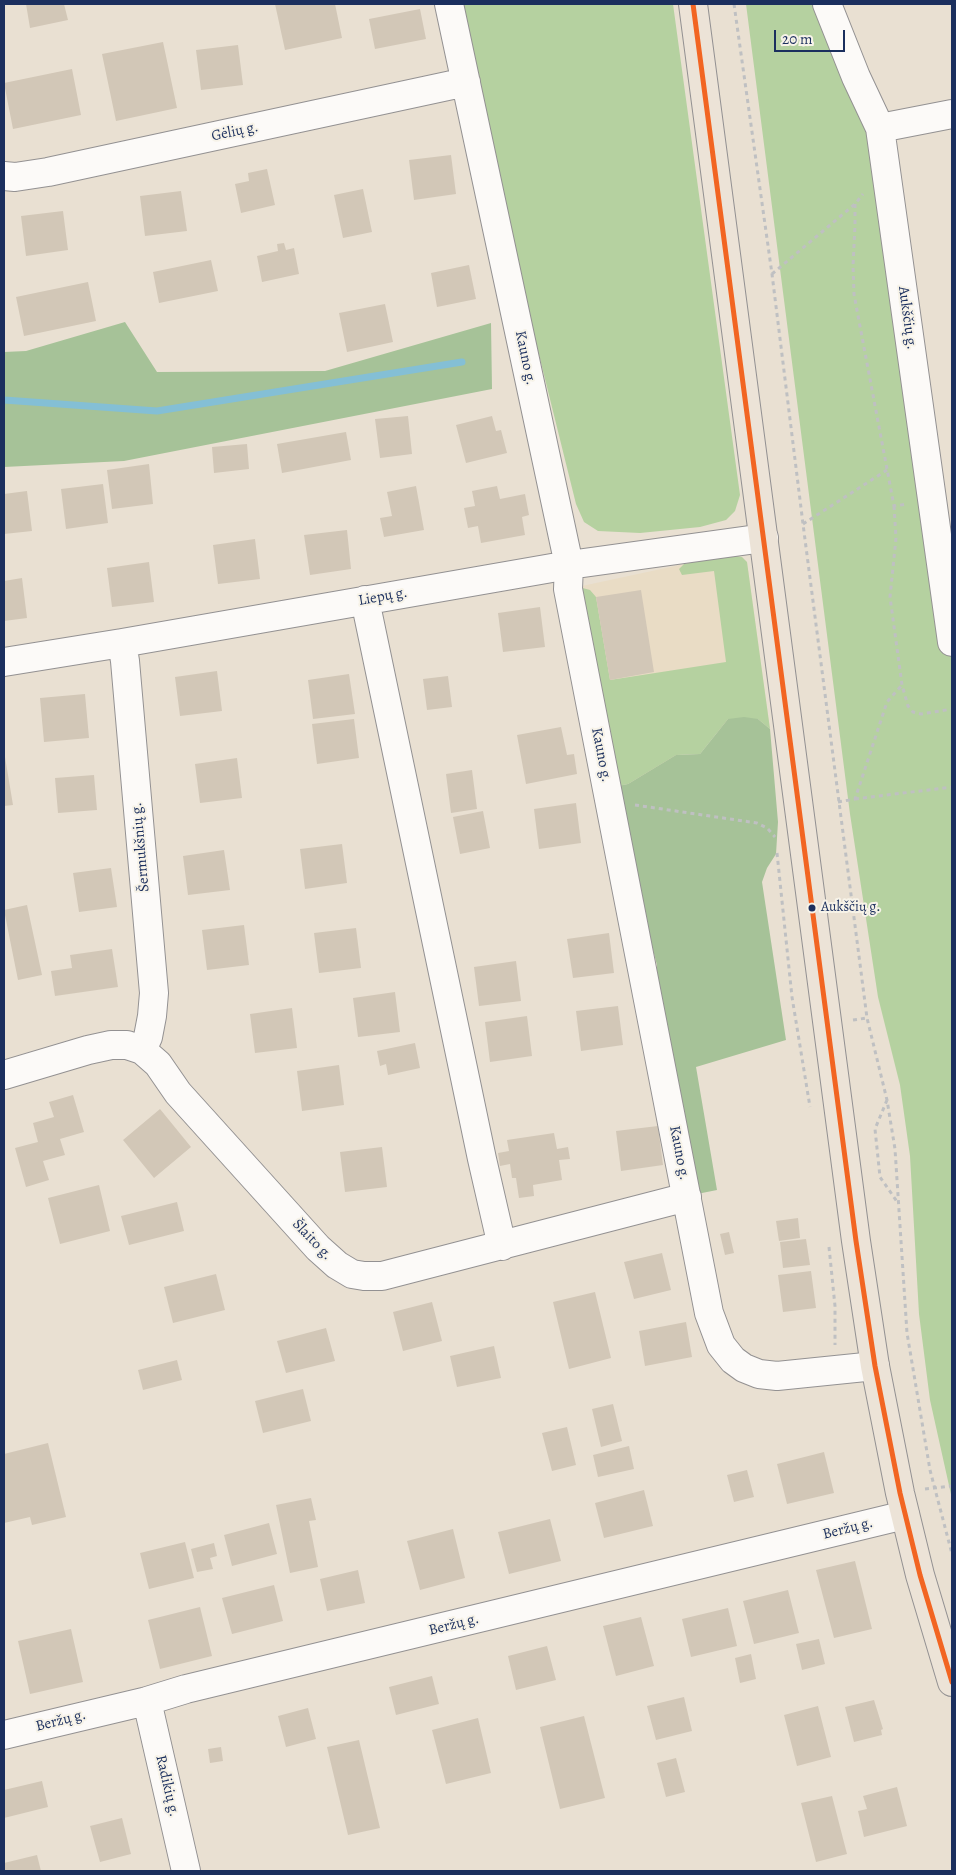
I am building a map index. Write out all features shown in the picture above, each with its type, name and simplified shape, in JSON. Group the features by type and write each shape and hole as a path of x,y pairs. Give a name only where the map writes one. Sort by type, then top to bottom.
{"main road":[{"path":"693,4 856,1241 875,1366 905,1515 945,1635 952,1682"}],"street":[{"name":"Kauno g.","path":"450,4 569,565 568,589 710,1313 721,1345 744,1368 759,1374 777,1376 875,1366"},
{"name":"Aukščių g.","path":"827,4 856,77 880,128 952,642"},
{"name":"Gėlių g.","path":"4,176 15,177 48,172 466,82"},
{"path":"880,128 952,114"},
{"name":"Liepų g.","path":"4,662 569,565 764,538"},
{"path":"365,600 477,1140 502,1246"},
{"name":"Šermukšnių g.","path":"122,643 154,993 148,1038 142,1050"},
{"path":"4,1076 88,1050 111,1045 127,1045 142,1050"},
{"name":"Šlaito g.","path":"142,1050 158,1064 178,1093 318,1248 337,1265 352,1274 382,1276 687,1197"},
{"name":"Beržų g.","path":"4,1735 905,1515"},
{"name":"Radikių g.","path":"147,1701 186,1871"}],"path":[{"path":"734,4 772,274 867,1018 887,1100 895,1149 907,1332 930,1470 952,1554"},
{"path":"772,274 855,204 886,168"},
{"path":"855,204 854,294 894,506 896,538 890,597 902,685 908,706 913,712 921,714 952,709"},
{"path":"803,524 887,470"},
{"path":"894,506 932,502"},
{"path":"856,799 887,702 902,685"},
{"path":"838,802 952,787"},
{"path":"610,802 757,823 767,828 775,836 792,997 810,1108"},
{"path":"887,1100 875,1129 880,1177 898,1204"},
{"path":"828,1241 835,1306 837,1370"}],"shaded area":[{"path":"742,557 747,562 770,729 758,719 744,717 628,784 568,589 703,560"}],"green space":[{"path":"460,4 673,4 740,495 735,511 726,520 700,527 640,533 598,531 584,522 576,504 488,149"},
{"path":"746,4 827,4 880,128 952,642 952,1499 930,1400 919,1314 910,1156 900,1085 878,997 850,814"},
{"path":"125,322 157,372 325,371 491,323 492,389 124,461 4,467 4,352 26,351"},
{"path":"736,556 742,557 747,562 770,729 758,719 728,719 700,754 676,755 628,784 607,788 579,587 590,590 596,597 610,680 726,662 714,571 682,575 679,569 684,564"},
{"path":"744,717 758,719 770,729 778,822 776,854 767,868 762,882 786,1040 696,1067 717,1190 697,1194 656,991 657,965 607,788 628,784 676,755 700,754 728,719"}],"building":[{"path":"26,4 64,4 68,20 30,28"},
{"path":"275,4 335,4 342,38 285,50"},
{"path":"420,9 426,39 375,49 369,19"},
{"path":"163,42 177,108 116,121 102,54"},
{"path":"238,45 243,85 201,90 196,50"},
{"path":"72,69 81,115 13,129 4,83"},
{"path":"451,155 456,194 414,200 409,160"},
{"path":"267,169 275,205 241,213 235,184 249,181 248,173"},
{"path":"363,189 372,232 343,238 334,195"},
{"path":"181,191 187,231 145,236 140,196"},
{"path":"63,211 68,250 26,256 21,216"},
{"path":"284,243 286,250 294,248 299,274 262,282 257,256 278,251 277,244"},
{"path":"211,260 218,291 159,303 153,272"},
{"path":"469,265 476,299 437,307 431,273"},
{"path":"88,282 96,321 24,336 16,297"},
{"path":"385,304 393,342 347,352 339,313"},
{"path":"408,416 412,454 380,458 375,419"},
{"path":"492,416 496,431 501,430 507,453 466,463 456,425"},
{"path":"346,432 351,460 282,473 277,444"},
{"path":"247,444 249,469 214,473 212,447"},
{"path":"149,464 153,504 112,509 107,470"},
{"path":"103,484 108,523 66,529 61,489"},
{"path":"416,486 424,530 384,537 380,518 392,516 387,492"},
{"path":"497,486 500,499 525,494 529,515 522,517 525,535 481,543 478,526 468,528 464,508 475,506 472,491"},
{"path":"27,491 32,531 4,534 4,494"},
{"path":"347,530 351,569 310,575 304,535"},
{"path":"255,539 260,579 218,584 213,545"},
{"path":"149,562 154,602 112,607 107,568"},
{"path":"22,578 27,618 4,621 4,581"},
{"path":"641,590 654,672 610,680 596,597"},
{"path":"540,607 545,647 503,652 498,613"},
{"path":"217,671 222,711 180,716 175,677"},
{"path":"349,674 355,714 313,719 308,680"},
{"path":"448,676 452,707 427,710 423,679"},
{"path":"85,694 89,738 44,742 40,698"},
{"path":"354,719 359,758 317,764 312,724"},
{"path":"561,727 567,755 574,754 577,774 526,784 517,735"},
{"path":"4,751 13,805 4,806"},
{"path":"237,758 242,798 200,803 195,764"},
{"path":"472,770 477,809 451,813 446,774"},
{"path":"94,775 97,810 58,813 55,778"},
{"path":"576,803 581,843 539,849 534,809"},
{"path":"483,811 490,848 460,854 453,817"},
{"path":"342,844 347,883 305,889 300,849"},
{"path":"224,850 230,890 188,895 183,856"},
{"path":"111,868 117,907 79,912 73,873"},
{"path":"27,905 42,975 18,980 4,910"},
{"path":"244,925 249,965 207,970 202,930"},
{"path":"356,928 361,968 319,973 314,933"},
{"path":"609,933 614,973 573,978 567,939"},
{"path":"112,949 118,987 55,996 51,971 72,968 70,955"},
{"path":"516,961 521,1001 479,1006 474,967"},
{"path":"395,992 400,1032 358,1037 353,998"},
{"path":"618,1006 623,1045 581,1051 576,1011"},
{"path":"292,1008 297,1048 255,1053 250,1014"},
{"path":"527,1016 532,1056 490,1062 485,1022"},
{"path":"415,1043 420,1068 388,1075 386,1064 380,1066 377,1051"},
{"path":"339,1065 344,1105 302,1111 297,1071"},
{"path":"73,1095 84,1132 60,1139 65,1155 43,1161 49,1180 26,1187 15,1148 38,1142 33,1123 54,1117 49,1102"},
{"path":"160,1109 191,1147 154,1178 123,1140"},
{"path":"658,1126 663,1165 621,1171 616,1131"},
{"path":"554,1133 557,1149 568,1147 570,1159 559,1160 562,1180 533,1185 534,1196 519,1198 516,1178 512,1178 510,1164 500,1166 498,1153 509,1151 507,1140"},
{"path":"382,1147 387,1187 345,1192 340,1152"},
{"path":"99,1185 110,1231 60,1244 48,1198"},
{"path":"177,1202 184,1231 129,1245 121,1216"},
{"path":"798,1218 800,1238 779,1241 776,1221"},
{"path":"729,1232 734,1253 725,1255 720,1234"},
{"path":"806,1239 810,1265 783,1268 780,1242"},
{"path":"662,1253 671,1290 634,1299 624,1262"},
{"path":"811,1271 816,1308 783,1312 778,1275"},
{"path":"216,1274 225,1310 173,1323 164,1287"},
{"path":"595,1292 611,1358 569,1369 553,1302"},
{"path":"432,1302 442,1341 403,1351 393,1312"},
{"path":"686,1322 692,1357 645,1366 639,1331"},
{"path":"326,1328 335,1361 286,1373 277,1341"},
{"path":"494,1346 501,1378 457,1387 450,1356"},
{"path":"177,1360 182,1380 143,1390 138,1370"},
{"path":"303,1389 311,1421 263,1433 255,1401"},
{"path":"613,1404 622,1441 601,1447 592,1409"},
{"path":"567,1427 576,1465 552,1471 542,1433"},
{"path":"48,1443 66,1517 32,1525 30,1517 4,1523 4,1454"},
{"path":"629,1446 634,1469 598,1477 593,1455"},
{"path":"824,1452 834,1493 787,1504 777,1464"},
{"path":"747,1470 754,1497 734,1502 727,1475"},
{"path":"644,1490 653,1526 604,1538 595,1503"},
{"path":"311,1498 316,1520 309,1521 318,1567 290,1573 276,1505"},
{"path":"550,1519 561,1561 509,1574 498,1532"},
{"path":"269,1523 277,1554 232,1566 224,1535"},
{"path":"453,1529 465,1578 420,1590 407,1541"},
{"path":"185,1542 194,1578 149,1589 140,1553"},
{"path":"214,1543 217,1556 210,1558 213,1569 197,1572 191,1549"},
{"path":"855,1561 872,1629 834,1638 816,1570"},
{"path":"358,1570 365,1603 327,1611 320,1579"},
{"path":"274,1585 283,1621 232,1634 222,1598"},
{"path":"788,1590 799,1633 754,1644 743,1601"},
{"path":"200,1607 212,1656 160,1669 148,1620"},
{"path":"728,1608 737,1646 691,1657 682,1619"},
{"path":"641,1617 654,1666 616,1676 603,1626"},
{"path":"71,1629 83,1682 30,1694 18,1641"},
{"path":"819,1639 825,1664 802,1670 796,1644"},
{"path":"547,1646 556,1680 516,1690 508,1656"},
{"path":"751,1654 756,1679 740,1683 735,1658"},
{"path":"432,1676 439,1704 396,1715 389,1687"},
{"path":"684,1697 692,1731 656,1740 647,1706"},
{"path":"874,1700 883,1729 881,1730 882,1735 854,1742 845,1707"},
{"path":"818,1706 831,1757 797,1766 784,1715"},
{"path":"308,1708 316,1739 286,1747 278,1716"},
{"path":"584,1716 605,1798 560,1809 540,1727"},
{"path":"478,1718 491,1773 446,1784 432,1730"},
{"path":"359,1740 380,1828 348,1835 327,1747"},
{"path":"221,1747 223,1761 210,1763 208,1749"},
{"path":"676,1758 685,1792 666,1797 657,1763"},
{"path":"42,1781 48,1807 4,1818 4,1790"},
{"path":"897,1787 907,1826 864,1837 858,1811 867,1809 863,1796"},
{"path":"832,1796 847,1854 816,1862 801,1803"},
{"path":"122,1818 131,1854 100,1862 90,1826"},
{"path":"37,1855 41,1871 4,1871 4,1863"}],"waterway":[{"path":"4,400 157,411 462,362"}],"transit line":[{"path":"693,4 856,1241 875,1366 900,1493 920,1575 952,1682"}],"place":[{"name":"Aukščių g.","path":"812,908"}]}
